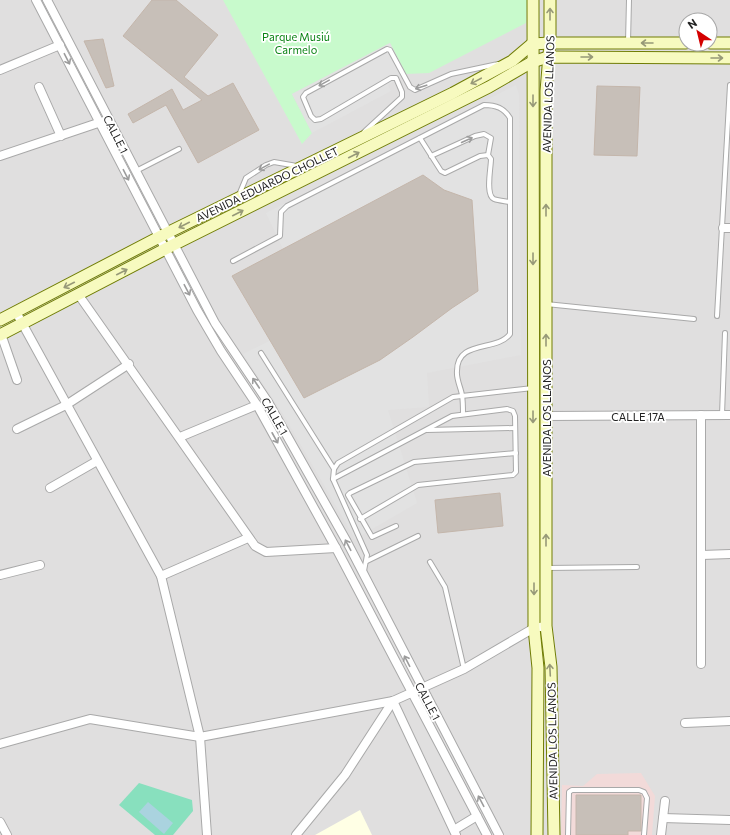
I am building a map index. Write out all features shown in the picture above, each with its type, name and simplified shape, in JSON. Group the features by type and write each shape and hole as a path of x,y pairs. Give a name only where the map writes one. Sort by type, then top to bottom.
{"street":[{"name":"CALLE 1","path":"36,0 100,123 169,247 221,351 257,405 336,548 487,835"},
{"name":"CALLE 1","path":"47,0 135,171 163,236"},
{"name":"AVENIDA LOS LLANOS","path":"533,0 534,628 538,668 537,835"},
{"name":"AVENIDA LOS LLANOS","path":"550,0 550,43 546,91 546,626 550,667 554,835"},
{"path":"532,44 678,42"},
{"path":"718,42 730,42"},
{"name":"AVENIDA EDUARDO CHOLLET","path":"0,320 163,236 453,93 512,61 532,44"},
{"path":"0,70 60,45"},
{"name":"AVENIDA EDUARDO CHOLLET","path":"1,334 169,247 489,87 532,62 548,57 730,58"},
{"path":"39,87 61,136"},
{"path":"1,153 61,136 108,119"},
{"name":"CALLE 1","path":"169,247 216,323 268,402 363,574 421,688 499,835"},
{"path":"78,294 129,364 248,538 255,546 266,552 336,548"},
{"path":"16,312 161,576 200,737 207,835"},
{"path":"1,334 17,380"},
{"path":"17,429 66,405 129,364"},
{"path":"180,438 257,405"},
{"path":"701,415 701,664"},
{"name":"CALLE 17A","path":"546,416 726,415"},
{"path":"50,488 97,461"},
{"path":"161,576 248,538"},
{"path":"702,555 730,554"},
{"path":"0,576 40,565"},
{"path":"0,744 90,719 200,737 393,701 464,669 534,628 546,626"},
{"path":"393,701 455,832 477,816"},
{"path":"296,835 345,775 393,701"},
{"path":"685,723 730,720"},
{"path":"661,835 665,801"},
{"path":"663,818 730,820"},
{"path":"0,822 7,835"}],"lane":[{"path":"628,42 629,0"},
{"path":"354,141 402,97 402,92 396,78 391,78 321,119 315,120 311,116 303,97 306,93 387,49 390,50 410,87 415,90 458,72 512,61"},
{"path":"717,316 727,228 730,85"},
{"path":"233,262 280,236 281,212 287,206 484,105 493,105 506,111 510,118 510,334 500,343 474,347 462,357 457,372 462,396 463,414"},
{"path":"431,156 475,136 484,134 491,138 488,155 491,159 488,192 495,200 510,202"},
{"path":"420,138 441,171 445,173 480,156 488,155"},
{"path":"135,171 179,149"},
{"path":"237,199 246,178 266,165 274,162 301,167"},
{"path":"546,304 694,319"},
{"path":"725,333 726,415"},
{"path":"261,353 334,469"},
{"path":"363,574 367,561 365,549 333,479 334,469 344,458 449,399 462,396 533,388"},
{"path":"333,479 452,416 507,409 513,411 515,416 516,452 516,472 513,475 418,484 360,519"},
{"path":"424,430 515,428"},
{"path":"396,526 372,537 360,519 348,496 350,493 410,464 516,452"},
{"path":"367,561 418,536"},
{"path":"430,562 445,587 453,614 464,669"},
{"path":"546,568 637,567"},
{"path":"568,835 569,792 572,790 639,790 644,792 648,798 644,835"}],"shaded area":[{"path":"0,0 730,0 730,835 0,835"},
{"path":"390,43 406,74 388,85 391,91 312,133 292,94"},
{"path":"516,85 519,95 521,355 427,373 429,407 388,410 417,503 355,539 283,414 243,354 271,340 304,398 380,360 478,291 472,200 444,190 283,249 266,213"},
{"path":"641,773 655,796 652,835 561,835 562,785 583,786 597,774"},
{"path":"360,810 372,835 315,835"}],"green space":[{"name":"Parque Musiú Carmelo","path":"223,0 527,0 526,23 429,73 406,74 390,43 292,94 312,133 302,144"},
{"path":"139,783 192,800 193,811 173,835 155,835 119,805"}],"water":[{"path":"148,802 173,823 164,834 139,812"}],"building":[{"path":"152,0 176,0 218,35 184,77 208,96 233,83 259,130 198,163 166,105 133,123 128,114 172,89 183,110 202,100 123,36"},
{"path":"103,39 114,86 106,88 84,41"},
{"path":"597,86 640,87 637,156 594,155"},
{"path":"423,175 444,190 472,200 478,291 380,360 304,398 232,276"},
{"path":"500,493 503,526 438,533 435,500"},
{"path":"576,795 641,795 641,831 628,831 628,835 576,835"}]}
